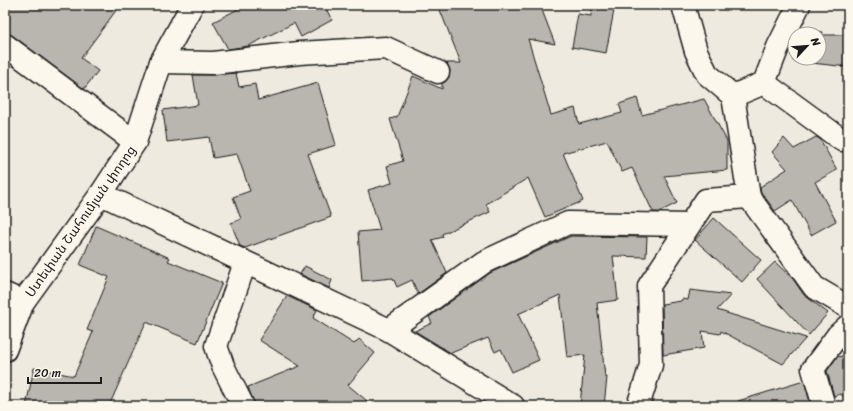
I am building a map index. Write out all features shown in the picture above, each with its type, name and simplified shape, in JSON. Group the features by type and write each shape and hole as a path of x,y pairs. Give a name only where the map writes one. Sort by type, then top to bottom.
{"street":[{"name":"Ստեփան Շահումյան փողոց","path":"5,350 14,298 101,194 135,142 161,62 192,5"},
{"path":"683,5 696,51 707,74 733,96 749,197 814,287 848,307"},
{"path":"733,96 764,83 778,47 799,5"},
{"path":"5,45 135,142"},
{"path":"161,62 213,63 299,53 386,48 438,72"},
{"path":"764,83 842,140 848,138"},
{"path":"101,194 389,330 513,406"},
{"path":"638,406 651,364 649,286 706,200 749,197"},
{"path":"389,330 484,262 568,223 689,225"},
{"path":"243,406 216,346 245,263"},
{"path":"824,406 813,369 848,326"}],"building":[{"path":"5,5 120,5 81,58 98,71 84,89 12,35 5,33"},
{"path":"246,5 330,5 325,7 332,20 301,37 294,23 248,46 228,49 213,22"},
{"path":"438,5 540,5 555,44 528,39 551,115 575,108 579,124 622,113 619,104 637,98 642,115 704,99 727,141 727,170 664,176 677,203 659,212 653,212 632,168 622,172 607,141 563,153 583,201 545,217 528,178 486,204 490,212 442,234 443,237 432,240 447,273 418,294 412,280 397,287 393,278 362,281 358,232 380,230 368,190 392,183 387,166 403,161 390,119 397,117 413,76 442,89 442,83 449,77 450,70 447,63 461,63"},
{"path":"592,5 615,5 606,53 572,47 578,14 591,16"},
{"path":"827,35 848,35 848,67 827,65"},
{"path":"236,73 239,87 255,84 258,100 318,83 336,145 308,154 331,217 245,248 240,246 231,223 241,219 233,197 250,191 237,154 213,158 209,137 167,142 163,110 198,105 193,75"},
{"path":"816,137 820,139 837,170 815,182 836,221 811,235 792,200 775,211 761,192 760,187 787,169 772,152 784,138 794,149"},
{"path":"714,218 761,260 742,282 695,240"},
{"path":"96,226 170,258 168,261 222,283 197,343 146,322 109,406 26,406 34,368 74,376 93,332 87,330 109,277 80,265"},
{"path":"571,236 647,237 646,257 613,256 618,300 597,303 605,377 607,377 604,406 580,406 585,355 567,357 560,295 518,314 539,360 512,372 501,349 495,352 488,338 451,353 415,331 432,323 429,317 490,273"},
{"path":"775,262 793,279 804,295 828,313 809,335 757,279"},
{"path":"305,266 332,280 329,288 300,274"},
{"path":"690,290 731,295 717,310 806,338 783,364 721,331 720,334 702,331 704,348 663,355 662,304 681,301 682,299 688,300"},
{"path":"287,296 317,310 313,318 354,344 359,339 375,353 348,385 373,406 255,406 248,387 300,366 259,340"},
{"path":"848,355 848,399 840,394 834,396 827,371 837,357"},
{"path":"804,381 811,406 738,406 738,401"}]}
